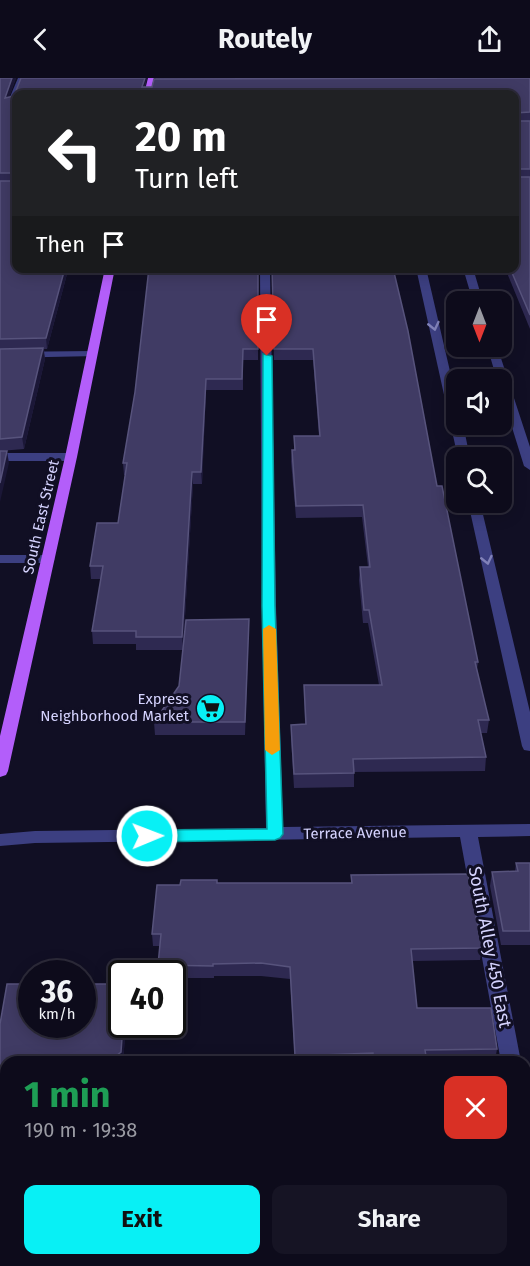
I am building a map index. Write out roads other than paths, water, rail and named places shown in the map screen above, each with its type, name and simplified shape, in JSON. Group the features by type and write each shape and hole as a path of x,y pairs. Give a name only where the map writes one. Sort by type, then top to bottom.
{"main road":[{"name":"South East Street","path":"0,771 71,457 109,273"}],"street":[{"path":"150,81 158,83"},
{"path":"265,273 269,606 275,834"},
{"path":"422,273 446,369"},
{"path":"469,273 475,291"},
{"path":"0,355 93,354"},
{"path":"512,418 530,466"},
{"path":"0,457 71,457"},
{"path":"477,513 530,746"},
{"path":"0,559 48,559"},
{"name":"Terrace Avenue","path":"0,840 36,837 530,830"},
{"name":"South Alley 450 East","path":"468,831 510,1056"}],"place":[{"name":"Express Neighborhood Market","path":"210,708"}]}
